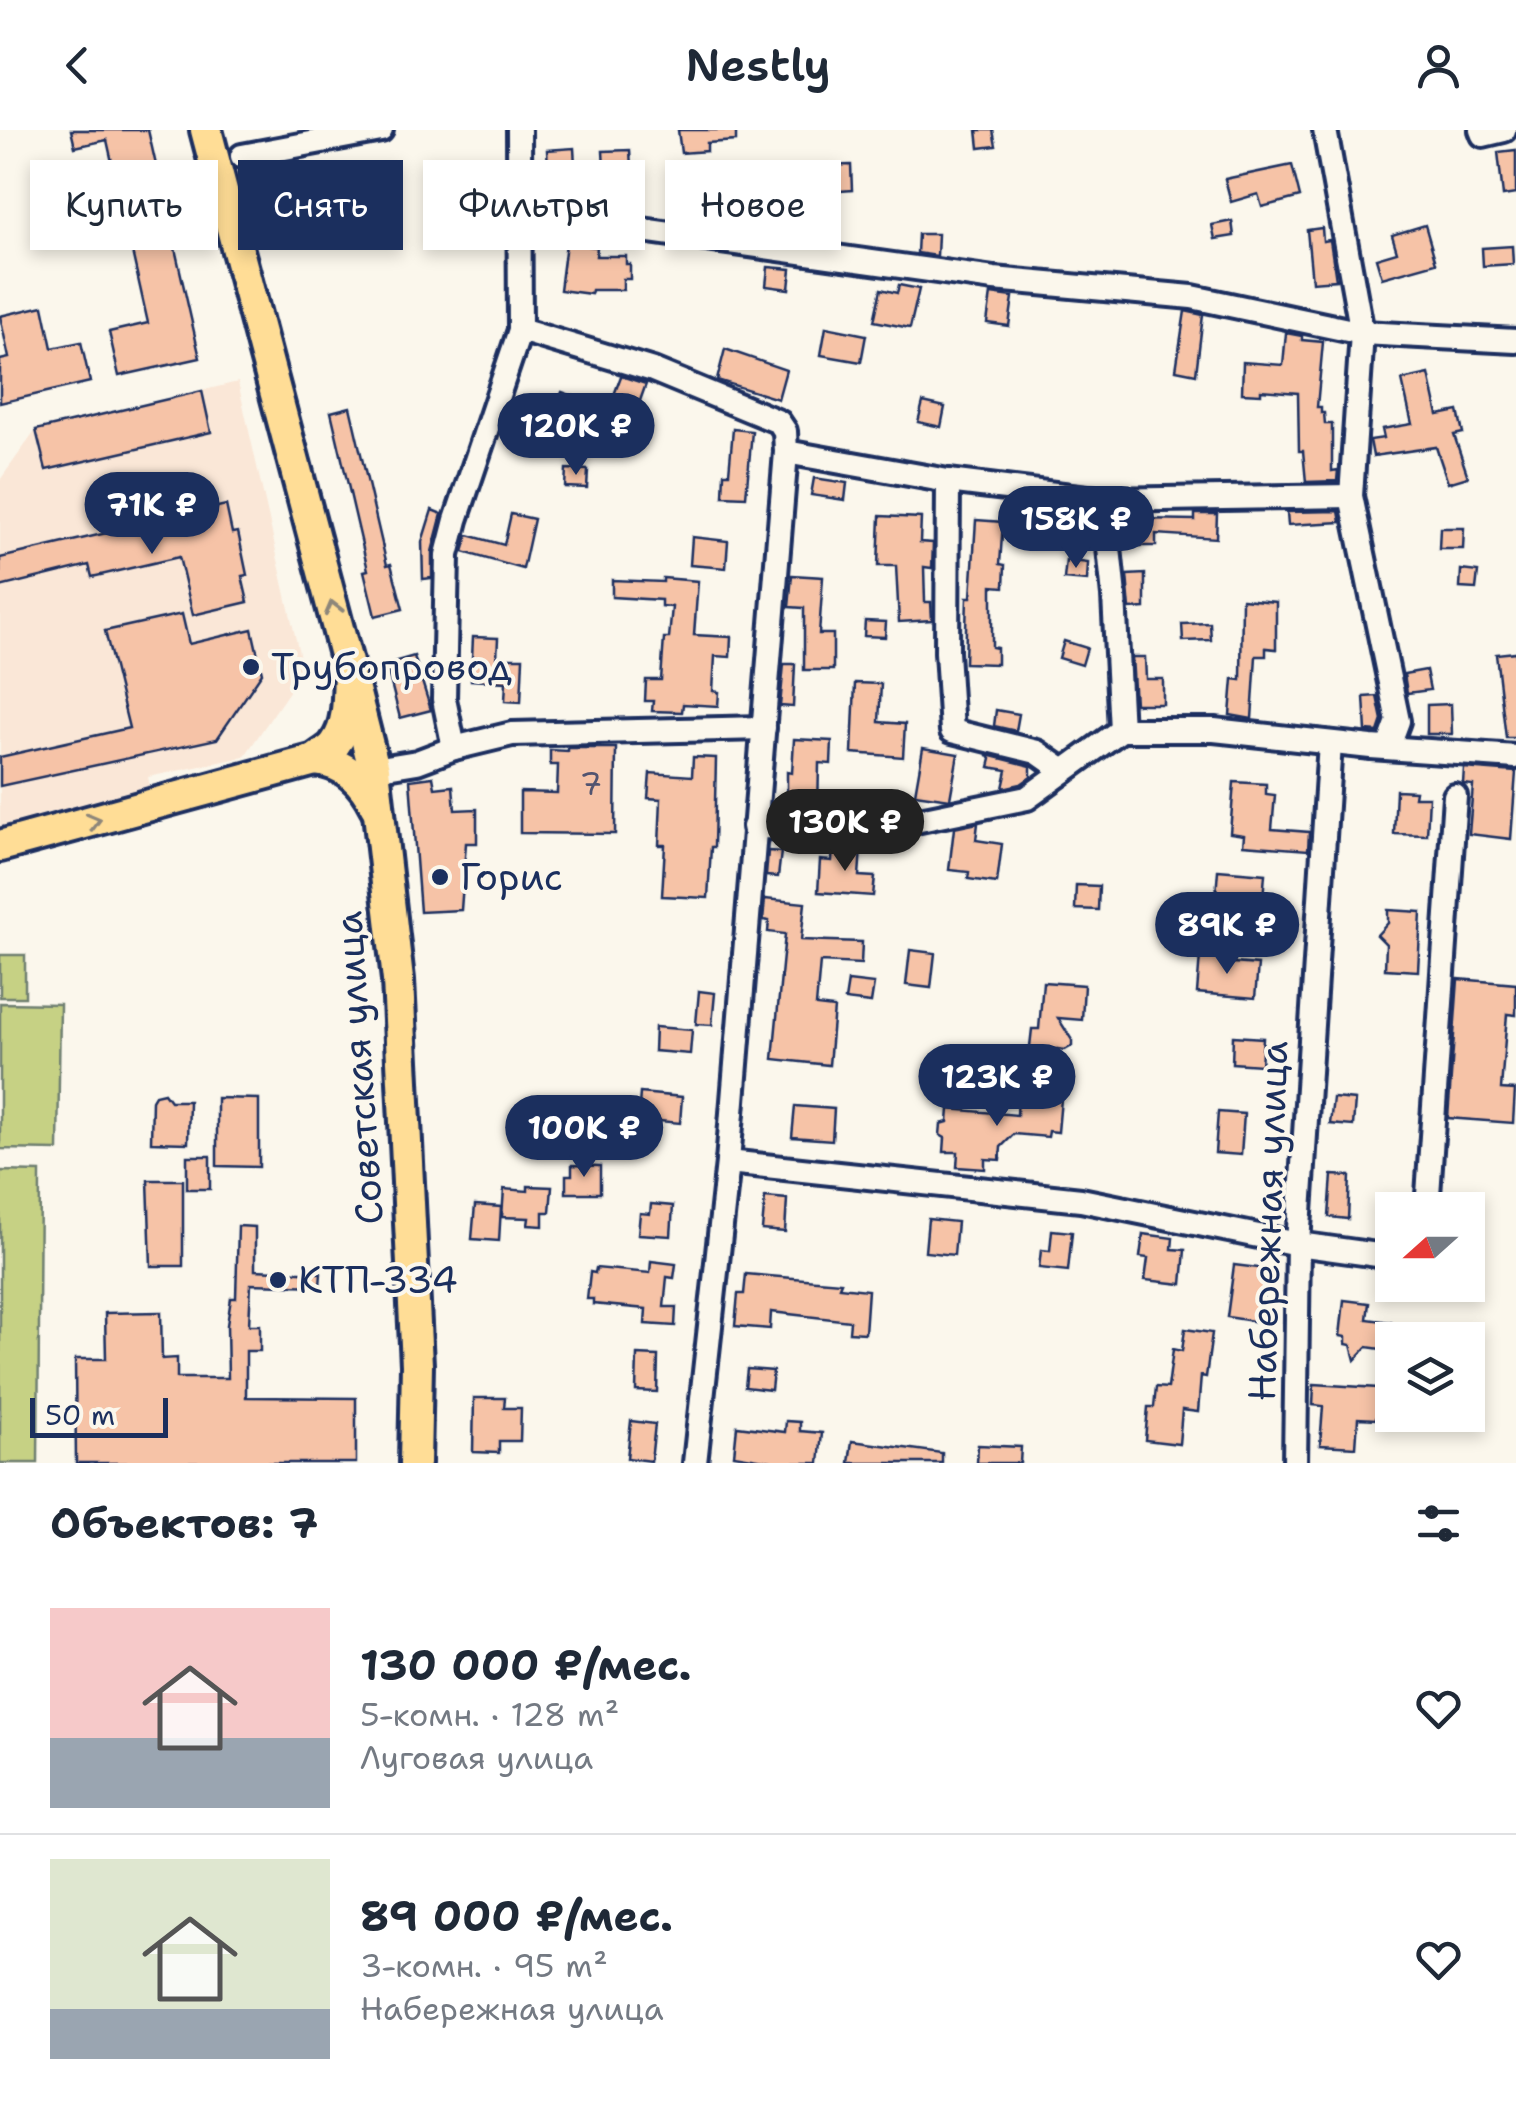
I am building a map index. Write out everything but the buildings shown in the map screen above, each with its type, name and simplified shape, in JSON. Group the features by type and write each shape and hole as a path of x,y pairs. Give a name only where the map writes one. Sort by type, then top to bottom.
{"main road":[{"path":"206,130 246,273"},
{"path":"222,130 246,273"},
{"name":"Советская улица","path":"246,273 374,769 398,980 407,1120 417,1365 415,1463"},
{"path":"316,760 336,744 342,728 349,670"},
{"path":"0,846 316,760 332,762 354,774 379,813"}],"street":[{"path":"242,156 380,130"},
{"path":"520,130 520,160"},
{"path":"1326,130 1362,332 1352,496 1398,721 1388,748"},
{"path":"1481,130 1483,135 1504,130"},
{"path":"645,230 994,279 1192,297 1362,332 1516,342"},
{"path":"454,748 444,699 447,555 520,330 521,250"},
{"path":"520,330 653,370 779,422 785,431 728,1162 695,1463"},
{"path":"786,452 948,481 1104,500 1352,496"},
{"path":"948,481 947,652 952,732 1037,752 1064,771"},
{"path":"1104,500 1122,730"},
{"path":"374,769 417,762 512,734 764,728"},
{"path":"754,827 876,829 1027,798 1122,730 1214,730 1516,758"},
{"name":"Набережная улица","path":"1295,1463 1298,1244 1330,743"},
{"path":"1429,1192 1454,796"},
{"path":"728,1162 1081,1200 1298,1244 1375,1255"}],"shaded area":[{"path":"238,382 303,671 244,757 148,777 151,791 0,830 0,480 36,430"}],"green space":[{"path":"0,955 25,955 25,997 0,997"},
{"path":"0,1003 60,1004 58,1150 0,1149"},
{"path":"0,1171 40,1172 38,1463 0,1463"}],"place":[{"name":"Трубопровод","path":"251,667"},
{"name":"Горис","path":"440,877"},
{"name":"КТП-334","path":"278,1280"}]}
